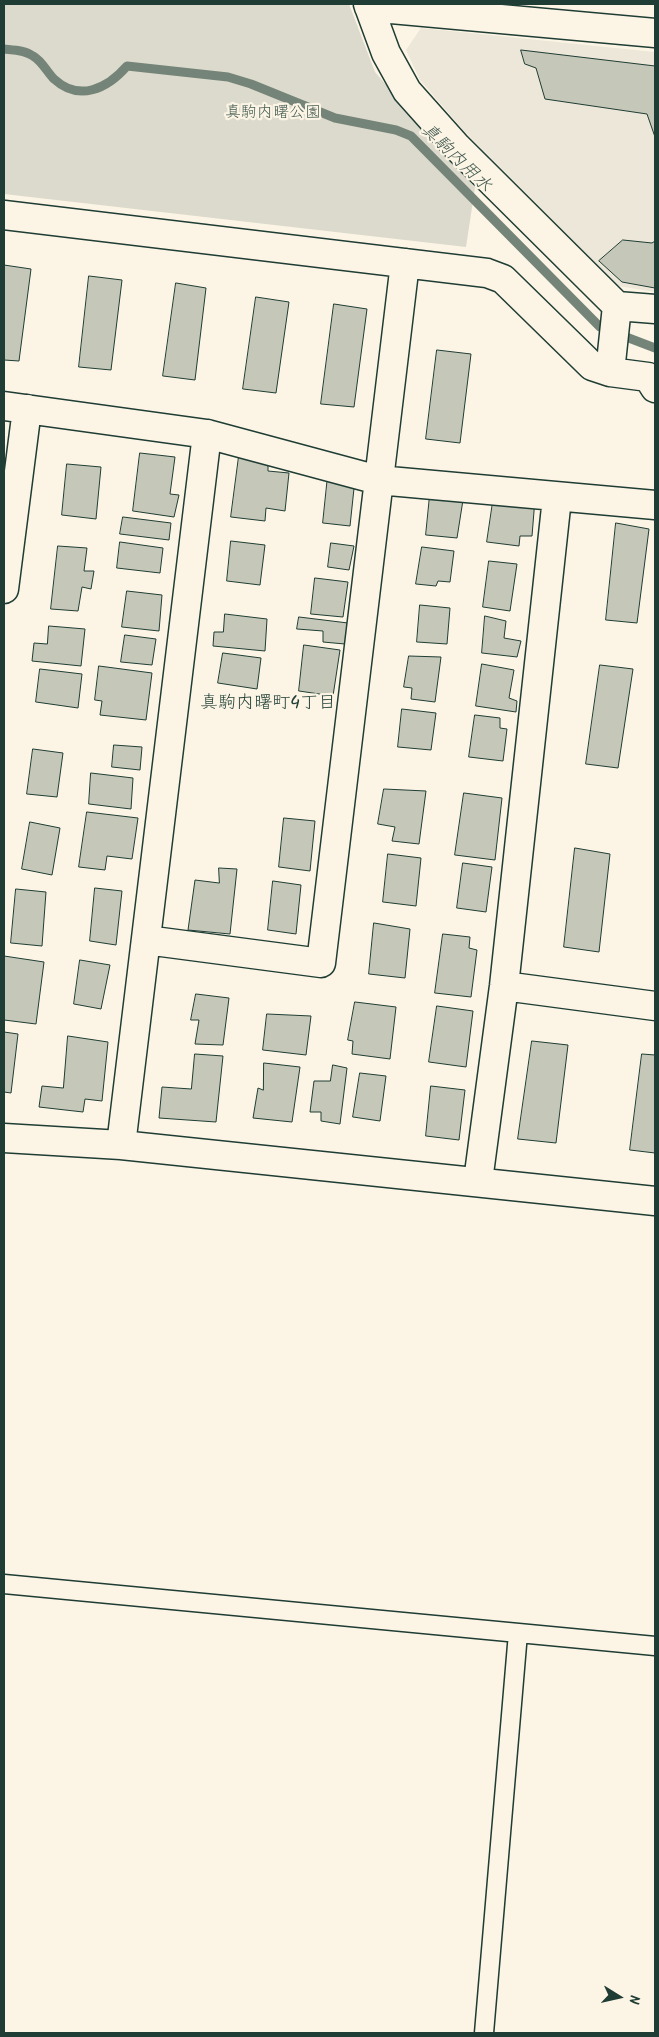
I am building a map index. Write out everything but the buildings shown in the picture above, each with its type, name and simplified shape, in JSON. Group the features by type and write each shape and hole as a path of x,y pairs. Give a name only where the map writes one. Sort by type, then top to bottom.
{"street":[{"path":"655,33 525,12 369,5 386,54 407,91 457,147 617,306 655,309"},
{"path":"4,215 487,273 503,279 592,366 610,372 648,377 655,388"},
{"path":"146,940 321,963 405,263"},
{"path":"610,372 617,306"},
{"path":"4,589 15,407 207,434 378,480 655,506"},
{"path":"121,1145 207,434"},
{"path":"478,1181 504,986 557,498"},
{"path":"504,986 655,1006"},
{"path":"4,1138 121,1145 655,1201"}],"lane":[{"path":"4,1584 655,1646"},
{"path":"484,2033 518,1633"}],"shaded area":[{"path":"421,28 655,52 655,292 618,286 464,131 420,80 406,50"}],"green space":[{"name":"真駒内曙公園","path":"4,4 349,4 375,72 475,188 466,247 4,194"}],"waterway":[{"name":"真駒内用水","path":"4,49 30,54 39,61 54,79 63,86 73,90 92,90 102,86 111,81 127,66 228,77 251,84 335,118 396,130 411,136 600,327 655,348"}],"district":[{"name":"真駒内曙町4丁目","path":"268,705"}]}
